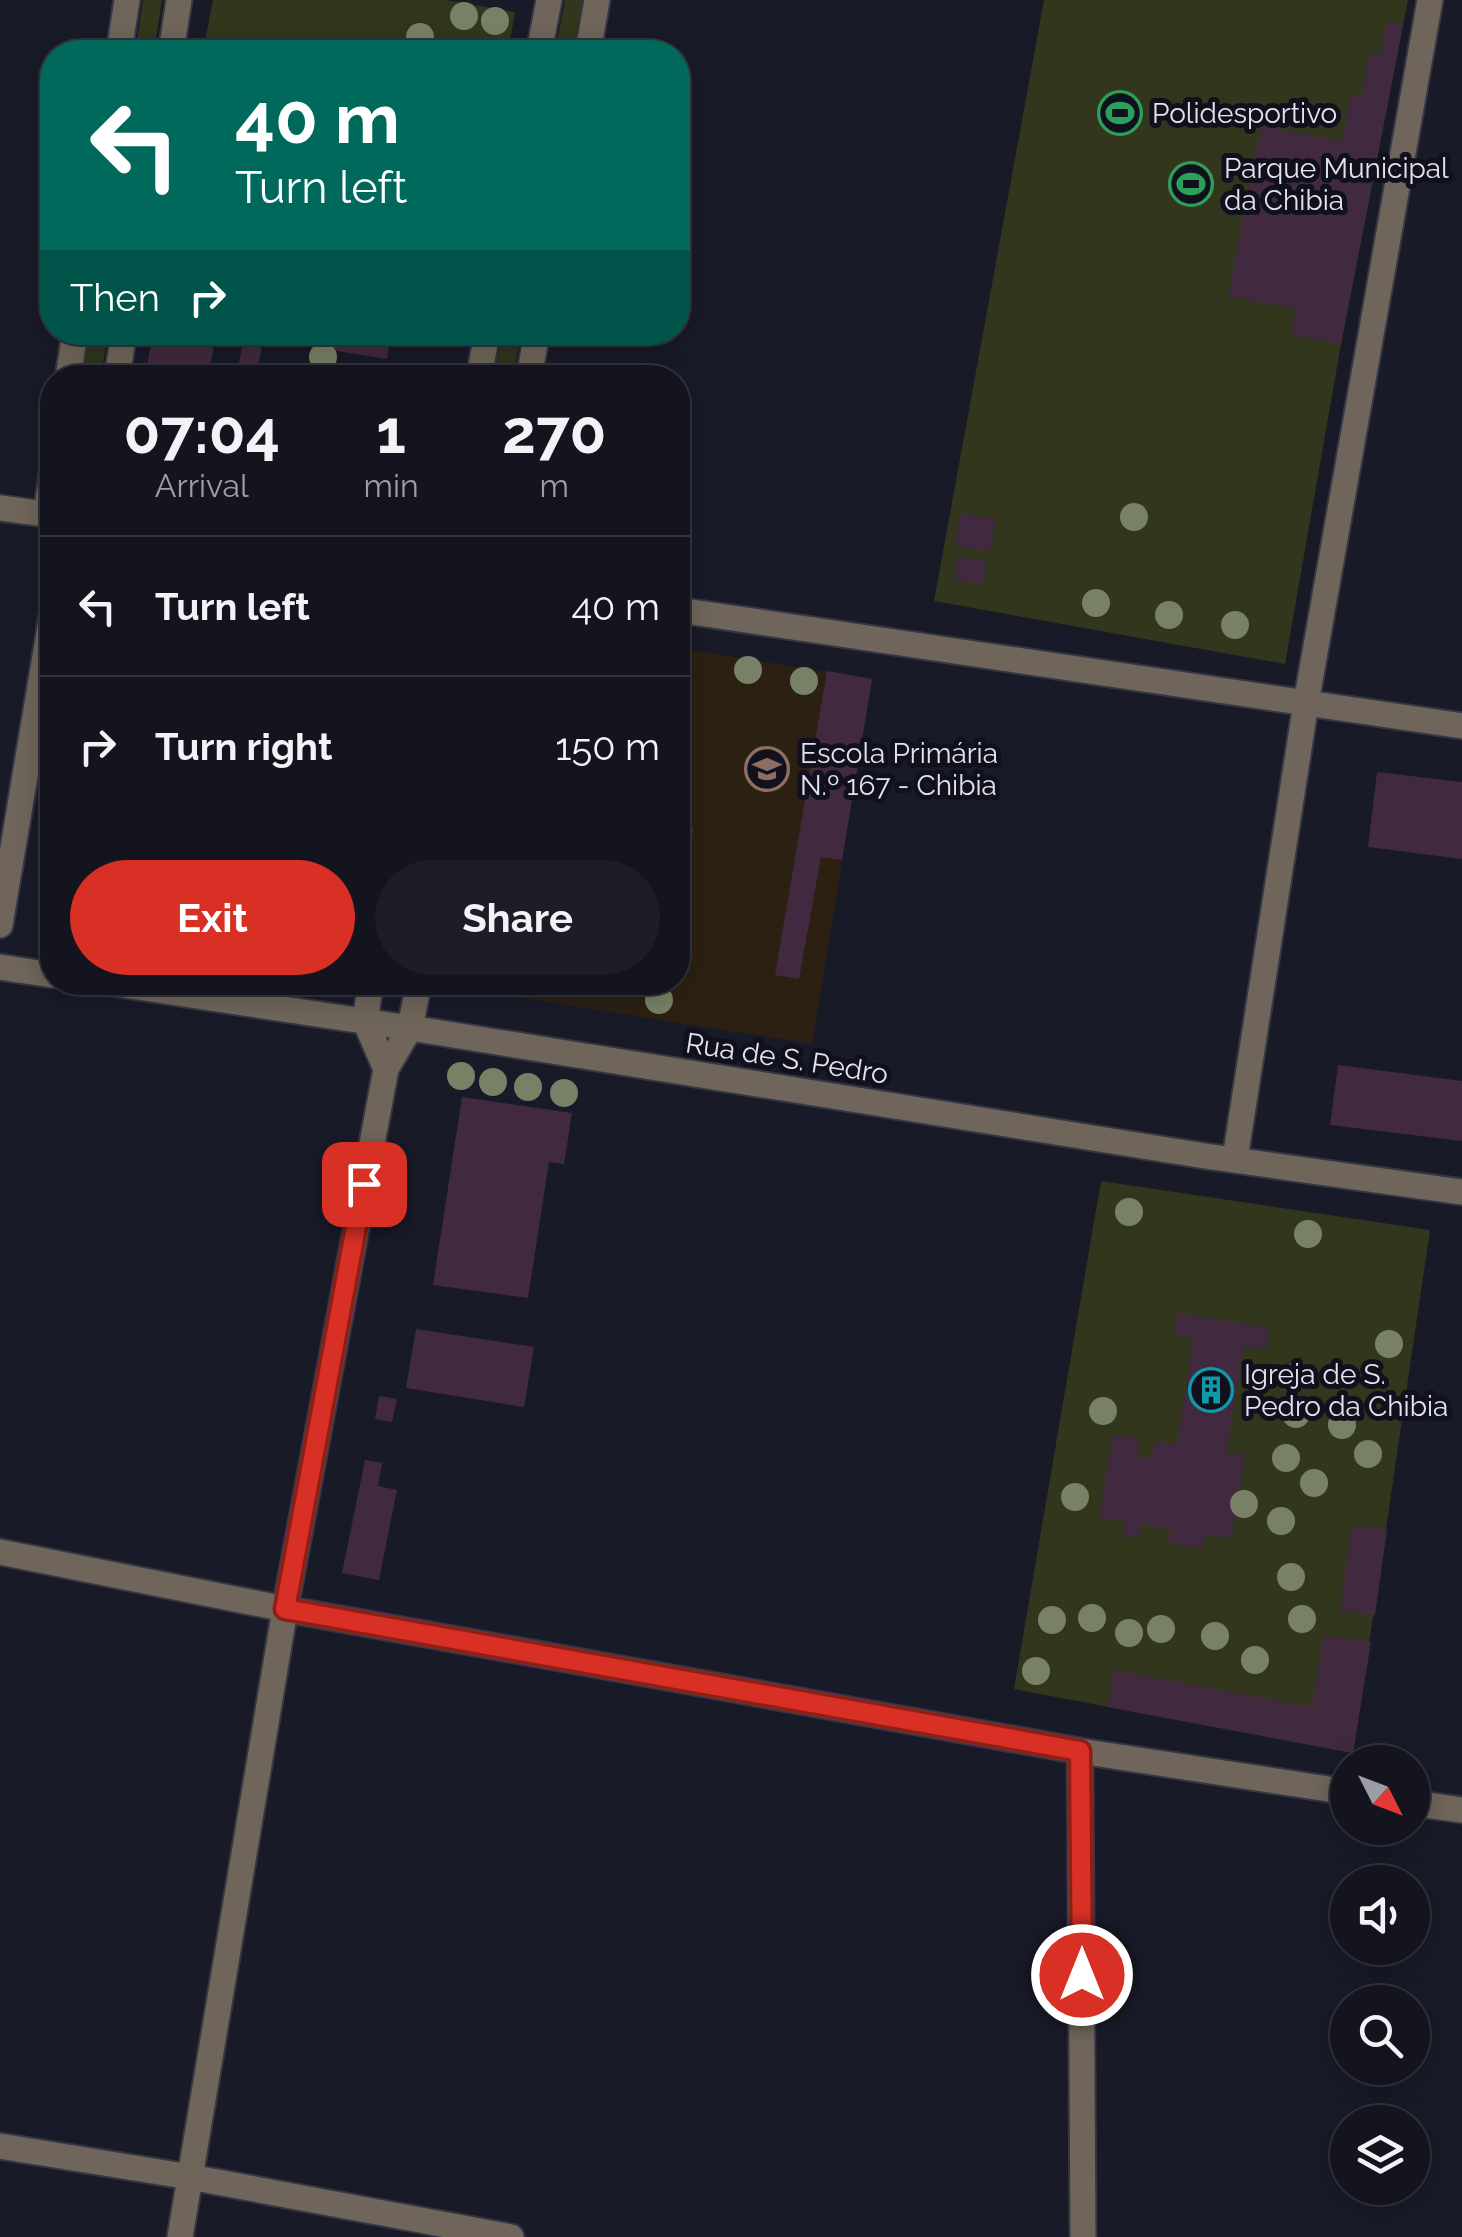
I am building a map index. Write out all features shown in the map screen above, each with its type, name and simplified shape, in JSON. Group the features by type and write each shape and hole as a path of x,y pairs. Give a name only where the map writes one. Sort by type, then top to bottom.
{"street":[{"path":"121,40 127,0"},
{"path":"172,40 179,0"},
{"path":"542,40 549,0"},
{"path":"590,40 597,0"},
{"path":"1235,1159 1306,703 1430,0"},
{"path":"0,508 40,513"},
{"path":"690,612 1462,726"},
{"path":"0,925 40,687"},
{"path":"0,967 40,973"},
{"name":"Rua de S. Pedro","path":"188,995 1185,1153 1462,1192"},
{"path":"369,995 364,1022 386,1068"},
{"path":"180,2237 285,1609 386,1068 410,1028 416,995"},
{"path":"0,1552 285,1609 1080,1751 1330,1789"},
{"path":"1080,1751 1083,2237"},
{"path":"1430,1805 1462,1810"},
{"path":"0,2146 511,2237"}],"shaded area":[{"name":"Escola Primária N.º 167 - Chibia","path":"690,650 872,679 812,1044 503,995 690,995"}],"green space":[{"path":"143,0 162,0 156,40 137,40"},
{"path":"213,0 446,0 515,12 510,40 205,40"},
{"path":"565,0 583,0 576,40 557,40"},
{"name":"Parque Municipal da Chibia","path":"1044,0 1408,0 1341,344 1285,664 934,601"},
{"path":"87,345 106,345 103,365 84,365"},
{"path":"500,345 519,345 515,365 496,365"},
{"path":"1101,1181 1430,1230 1354,1745 1330,1745 1330,1749 1014,1689"}],"building":[{"path":"1388,21 1403,25 1341,344 1291,335 1296,309 1228,296 1261,126 1342,141 1351,95 1361,97 1370,53 1381,55"},
{"path":"151,345 214,345 210,365 147,365"},
{"path":"242,345 262,345 258,365 239,365"},
{"path":"300,345 390,345 387,359"},
{"path":"960,513 996,519 990,551 955,546"},
{"path":"958,557 987,562 983,584 954,579"},
{"path":"827,671 872,679 842,860 821,857 799,979 775,975"},
{"path":"1377,772 1462,782 1462,859 1368,847"},
{"path":"1338,1065 1462,1081 1462,1141 1330,1125"},
{"path":"462,1097 572,1113 564,1164 549,1162 528,1298 433,1285"},
{"name":"Igreja de S. Pedro da Chibia","path":"1177,1313 1269,1328 1266,1350 1244,1346 1226,1452 1245,1454 1231,1538 1205,1534 1202,1549 1168,1542 1171,1529 1141,1524 1139,1538 1123,1536 1126,1522 1099,1517 1113,1435 1140,1439 1137,1457 1151,1459 1154,1441 1177,1444 1194,1338 1173,1334"},
{"path":"416,1329 534,1347 524,1407 406,1388"},
{"path":"379,1396 397,1399 392,1422 375,1419"},
{"path":"365,1460 382,1463 378,1486 397,1490 379,1580 342,1573"},
{"path":"1352,1525 1387,1530 1375,1615 1340,1610"},
{"path":"1324,1635 1371,1642 1354,1745 1330,1745 1330,1749 1107,1707 1114,1670 1312,1707"}],"place":[{"name":"Polidesportivo","path":"1120,113"},
{"name":"Parque Municipal da Chibia","path":"1191,184"},
{"name":"Escola Primária N.º 167 - Chibia","path":"767,769"},
{"name":"Igreja de S. Pedro da Chibia","path":"1211,1390"}],"route":[{"path":"364,1184 285,1609 1080,1751 1082,1975"}]}
